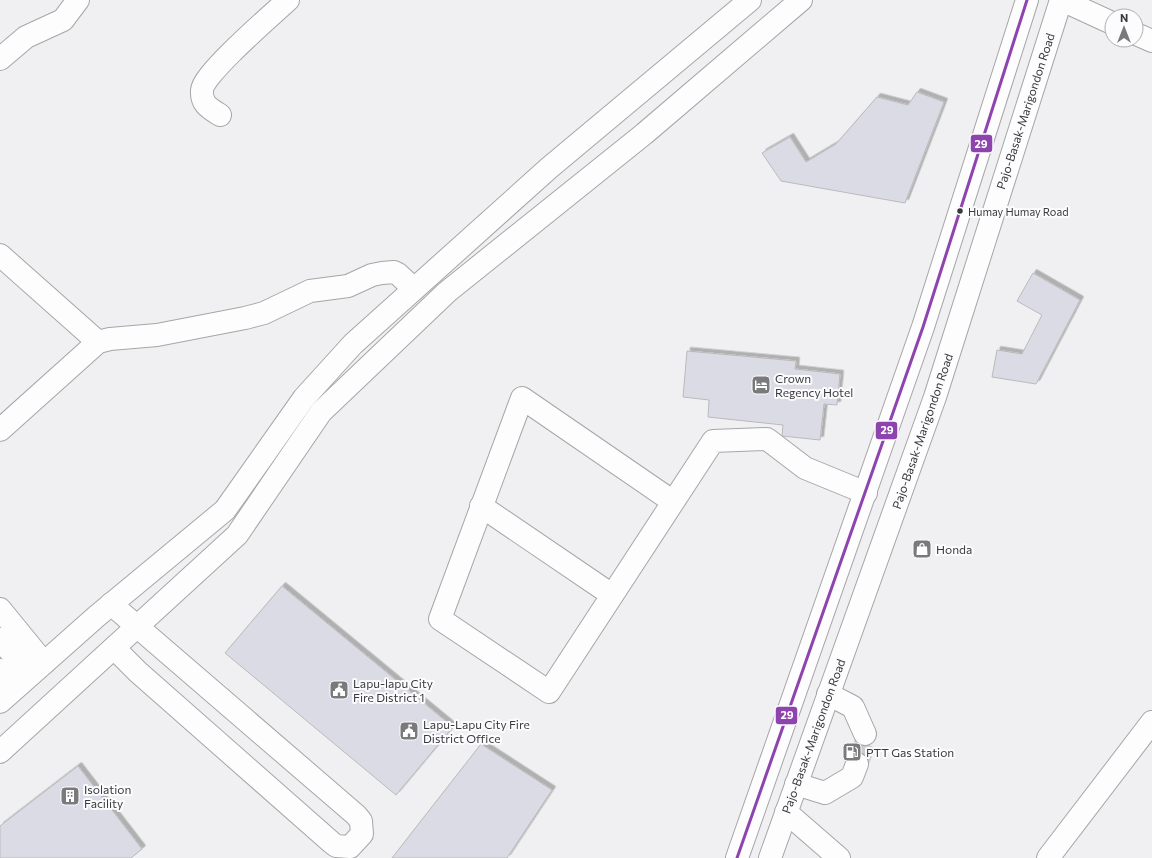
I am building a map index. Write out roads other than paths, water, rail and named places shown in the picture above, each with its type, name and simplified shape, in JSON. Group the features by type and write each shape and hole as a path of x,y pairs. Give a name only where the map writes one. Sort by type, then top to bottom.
{"street":[{"path":"0,59 26,37 63,20 78,0"},
{"path":"220,115 206,106 202,88 205,81 227,57 288,0"},
{"path":"22,682 111,604 225,510 304,398 353,344 549,168 750,0"},
{"path":"0,752 237,535 321,412 447,292 644,134 801,0"},
{"path":"737,858 866,493 925,320 1028,0"},
{"path":"1061,0 1104,19"},
{"name":"Pajo-Basak-Marigondon Road","path":"770,858 935,397 1061,0"},
{"path":"622,107 644,134"},
{"path":"0,255 98,342"},
{"path":"0,430 98,342 110,339 157,335 244,318 264,313 310,291 348,286 372,275 382,273 394,272 398,274 414,289"},
{"path":"672,501 522,398 440,619 549,692 672,501 713,441 767,439 805,468 866,493"},
{"path":"482,506 612,596"},
{"path":"111,604 356,815 361,821 362,834 350,848 336,846 138,672 114,648"},
{"path":"0,609 22,682"},
{"path":"0,639 22,682"},
{"path":"0,670 22,682"},
{"path":"828,694 854,707 865,734"},
{"path":"1048,858 1152,722"},
{"path":"774,750 806,757"},
{"path":"796,784 824,793 852,777 857,764"},
{"path":"786,812 839,858"}],"tunnel":[{"path":"857,764 867,739 865,734"}],"place":[{"name":"Humay Humay Road","path":"960,211"},
{"name":"Crown Regency Hotel","path":"761,385"},
{"name":"Honda","path":"922,549"},
{"name":"Lapu-lapu City Fire District 1","path":"339,690"},
{"name":"Lapu-Lapu City Fire District Office","path":"409,731"},
{"name":"PTT Gas Station","path":"852,752"},
{"name":"Isolation Facility","path":"70,796"}]}
